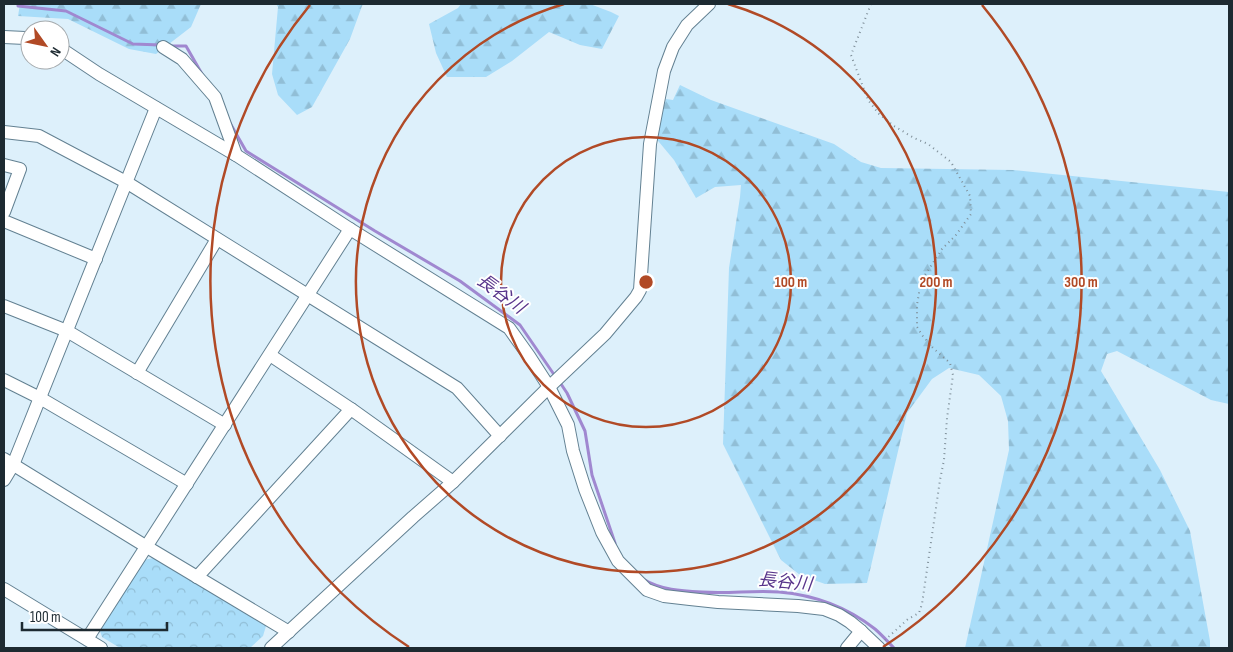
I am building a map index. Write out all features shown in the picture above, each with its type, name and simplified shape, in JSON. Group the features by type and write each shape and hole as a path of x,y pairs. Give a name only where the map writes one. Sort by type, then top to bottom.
{"street":[{"path":"271,648 453,482 605,334 636,297 640,290 650,144 664,71 673,47 687,25 709,4"},
{"path":"4,37 20,38"},
{"path":"163,47 182,59 215,97 236,155"},
{"path":"70,55 99,74 236,155 509,328 549,387 568,425 573,451 585,490 602,532 618,561 647,590 664,596 690,599 824,609 839,615 861,631 878,647"},
{"path":"4,480 8,462 40,398 156,108"},
{"path":"4,132 39,136 126,182 458,388 500,436"},
{"path":"4,165 20,169 4,212"},
{"path":"4,221 96,259"},
{"path":"87,640 350,229"},
{"path":"137,373 217,238"},
{"path":"4,306 67,331 225,426"},
{"path":"270,355 351,409 453,482"},
{"path":"4,380 40,398 187,484"},
{"path":"197,577 351,409"},
{"path":"8,462 147,548 289,632"},
{"path":"4,589 101,648"},
{"path":"847,648 861,631"}],"path":[{"path":"872,4 852,55 868,100 879,114 900,130 928,144 951,162 970,196 972,214 956,235 942,249 921,281 917,327 933,348 950,364 953,375 944,460 922,604 919,613 908,619 878,647"}],"green space":[{"path":"20,4 201,4 191,27 156,54 129,49 68,19 18,16"},
{"path":"276,4 363,4 350,39 312,107 297,115 278,95 272,74 278,7"},
{"path":"461,4 590,4 619,16 602,49 580,45 549,32 512,61 486,77 447,77 436,53 429,24 458,8"},
{"path":"680,85 711,100 834,144 861,162 881,168 1013,170 1229,192 1229,404 1211,400 1117,351 1107,354 1101,371 1160,470 1190,531 1210,648 965,648 1009,450 1008,421 1001,396 979,375 949,368 932,379 907,413 867,583 825,584 800,575 781,560 723,444 729,268 741,185 715,187 696,198 674,160 654,136 666,99 673,100"},
{"path":"153,558 266,626 263,636 250,648 120,648 102,637 100,631 144,560"}],"waterway":[{"name":"長谷川","path":"18,4 18,6 66,11 133,44 161,45"},
{"name":"長谷川","path":"170,46 186,46 202,74"},
{"name":"長谷川","path":"230,123 246,151 460,281 520,325 555,376"},
{"name":"長谷川","path":"559,381 567,393 585,431 592,475 615,543"},
{"name":"長谷川","path":"643,579 657,586 679,590 779,592 818,599 842,608 864,621 878,631 894,648"}]}
